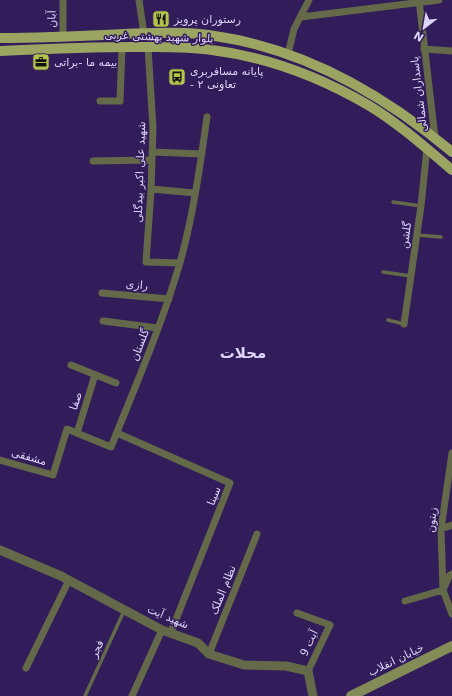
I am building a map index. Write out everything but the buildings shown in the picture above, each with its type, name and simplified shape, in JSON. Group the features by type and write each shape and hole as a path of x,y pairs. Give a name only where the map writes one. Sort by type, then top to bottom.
{"main road":[{"name":"بلوار شهید بهشتی غربی","path":"0,38 144,34 215,36 259,45 288,54 373,94 435,138 452,152"},
{"name":"بلوار شهید بهشتی غربی","path":"0,50 148,47 212,50 255,58 301,72 368,105 427,148 452,170"},
{"name":"خیابان انقلاب","path":"351,696 452,646"}],"street":[{"name":"آبان","path":"63,0 63,37"},
{"path":"139,0 144,34"},
{"path":"288,54 294,29 309,0"},
{"path":"301,17 419,1 439,0"},
{"name":"پاسداران شمالی","path":"419,1 435,138"},
{"path":"100,101 120,101 122,47"},
{"name":"شهید علی اکبر بیدگلی","path":"148,47 153,128 146,262 180,263"},
{"path":"424,49 452,51"},
{"name":"گلستان","path":"76,433 111,447 117,433 169,299 180,263 195,193 207,117"},
{"name":"گلشن","path":"404,324 421,206 427,148"},
{"path":"152,152 202,154"},
{"path":"93,161 152,160"},
{"path":"151,189 195,193"},
{"name":"رازی","path":"102,293 169,299"},
{"path":"103,321 158,328"},
{"path":"71,365 116,383"},
{"name":"صفا","path":"76,433 96,375"},
{"name":"مشفقی","path":"0,460 53,475 67,429 76,433"},
{"name":"سینا","path":"117,433 230,483 167,630"},
{"name":"زیتون","path":"452,453 441,529 443,590 452,614"},
{"path":"441,529 452,525"},
{"name":"نظام الملک","path":"209,654 257,534"},
{"name":"شهید آیت","path":"0,550 25,559 69,580 125,610 198,643 209,654 244,665 286,666 308,671"},
{"path":"405,601 443,590 449,576 452,574"},
{"path":"26,668 69,580"},
{"name":"آیت 9","path":"297,613 330,625 308,671"},
{"path":"132,696 167,630"},
{"path":"308,671 313,696"}],"lane":[{"path":"393,202 421,206"},
{"path":"417,235 441,237"},
{"path":"383,272 411,276"},
{"path":"388,320 404,324"},
{"name":"فجر","path":"85,696 125,610"}],"place":[{"name":"رستوران پرویز","path":"161,19"},
{"name":"بیمه ما -براتی","path":"41,62"},
{"name":"پایانه مسافربری - تعاونی ۲","path":"177,77"}],"district":[{"name":"محلات","path":"243,353"}]}
